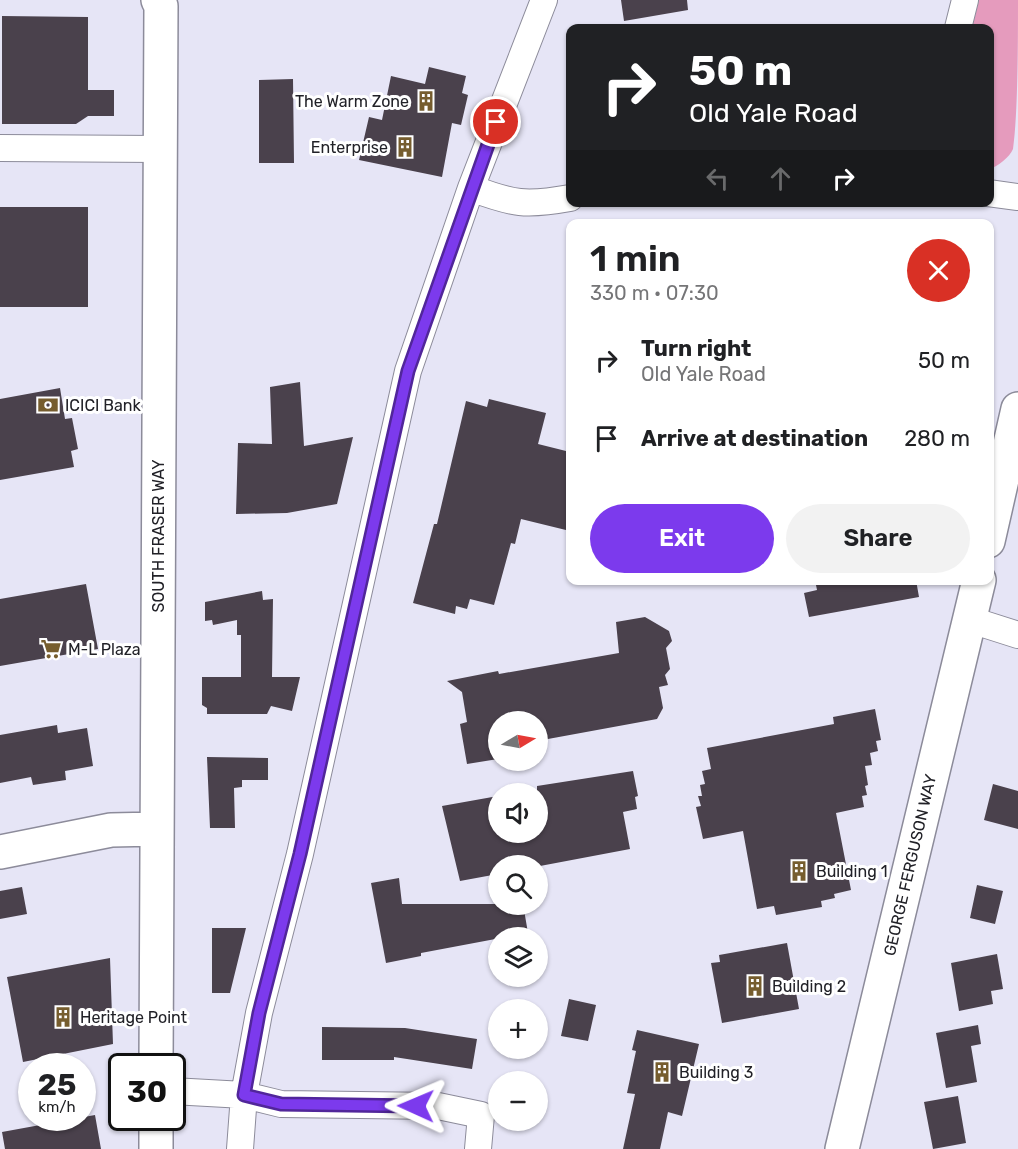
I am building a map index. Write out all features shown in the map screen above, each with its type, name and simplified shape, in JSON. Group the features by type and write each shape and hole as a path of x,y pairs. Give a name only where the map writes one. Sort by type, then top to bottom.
{"main road":[{"name":"SOUTH FRASER WAY","path":"156,1053 161,2"},
{"path":"994,515 1018,409"},
{"name":"GEORGE FERGUSON WAY","path":"842,1149 978,585"},
{"path":"0,852 111,830 157,829"},
{"path":"156,1131 156,1149"}],"street":[{"path":"240,1149 244,1095 259,1013 300,854 408,371 471,188 544,0"},
{"path":"959,24 964,0"},
{"path":"0,148 160,149"},
{"path":"471,188 510,203 537,204 566,199"},
{"path":"994,194 1018,197"},
{"path":"971,620 1018,635"},
{"path":"186,1092 244,1095 281,1104 438,1106 481,1115 478,1149"}],"shaded area":[{"path":"979,0 1018,0 1017,98 1013,149 1003,161 994,167 994,24 973,24"}],"building":[{"path":"621,0 687,0 688,10 624,21"},
{"path":"2,16 88,17 88,90 114,90 114,116 88,116 76,124 2,124"},
{"path":"429,67 466,76 462,93 468,95 461,125 452,123 442,177 359,160 369,117 382,120 391,76 425,84"},
{"path":"293,79 294,163 259,163 259,80"},
{"path":"0,207 88,207 88,307 0,307"},
{"path":"300,382 304,446 353,437 337,504 287,513 236,514 238,443 272,444 270,387"},
{"path":"60,388 65,419 72,418 78,449 71,451 74,467 0,480 0,399"},
{"path":"489,399 546,413 538,444 566,451 566,530 521,519 515,544 511,543 494,605 470,599 467,609 456,606 455,614 413,603 434,524 437,524 466,401 487,407"},
{"path":"86,584 98,649 0,666 0,599"},
{"path":"816,585 917,585 919,597 809,617 804,593 817,590"},
{"path":"262,591 263,600 273,599 272,677 300,677 292,711 271,706 267,714 207,714 207,708 202,705 202,677 241,677 241,635 237,635 237,620 213,625 212,620 205,621 205,602"},
{"path":"645,617 669,631 672,641 666,648 670,669 665,675 668,685 659,687 663,708 657,719 548,739 548,711 488,711 488,761 467,764 460,724 467,722 462,692 447,681 619,653 616,622"},
{"path":"875,709 881,740 876,741 878,751 870,753 872,765 865,766 868,785 865,786 867,795 862,796 864,807 836,813 851,890 834,894 835,898 821,901 822,907 776,915 774,906 757,909 743,831 703,839 696,807 701,806 698,796 702,796 700,785 705,784 702,771 711,769 707,748 834,724 833,717"},
{"path":"57,725 58,733 87,728 93,766 65,771 66,780 33,785 31,777 0,783 0,735"},
{"path":"207,757 268,758 268,780 242,780 242,787 234,788 235,828 210,828"},
{"path":"633,771 638,796 635,797 637,809 623,812 630,849 548,864 548,855 488,855 488,876 460,881 442,806 488,798 488,843 548,843 548,784"},
{"path":"993,784 1018,791 1018,829 984,820"},
{"path":"399,878 402,904 488,904 488,915 525,915 527,927 488,927 488,940 421,953 421,956 386,963 371,883"},
{"path":"977,885 1003,891 995,924 970,918"},
{"path":"22,887 27,914 0,919 0,891"},
{"path":"212,928 246,928 230,993 212,993"},
{"name":"Building 2","path":"787,943 799,1009 722,1023 711,963 720,962 719,955"},
{"path":"997,954 1003,989 991,991 993,1004 959,1011 951,963"},
{"name":"Heritage Point","path":"110,958 113,1044 68,1053 21,1053 7,977"},
{"path":"569,999 596,1005 588,1041 561,1036"},
{"path":"978,1025 981,1044 971,1046 977,1082 946,1088 936,1033"},
{"path":"322,1027 405,1028 477,1039 472,1069 394,1057 394,1060 322,1060"},
{"name":"Building 3","path":"637,1030 699,1044 682,1116 668,1112 660,1149 623,1149 635,1094 627,1093 636,1051 632,1050"},
{"path":"958,1096 966,1143 933,1149 924,1102"},
{"path":"96,1121 101,1149 5,1149 2,1132 18,1129 18,1131 96,1131"}],"place":[{"name":"The Warm Zone","path":"426,101"},
{"name":"Enterprise","path":"405,147"},
{"name":"ICICI Bank","path":"48,405"},
{"name":"M-L Plaza","path":"51,649"},
{"name":"Building 1","path":"799,871"},
{"name":"Building 2","path":"755,986"},
{"name":"Heritage Point","path":"63,1017"},
{"name":"Building 3","path":"662,1072"}],"route":[{"path":"416,1106 281,1104 244,1095 259,1013 300,854 408,371 496,122"}]}
